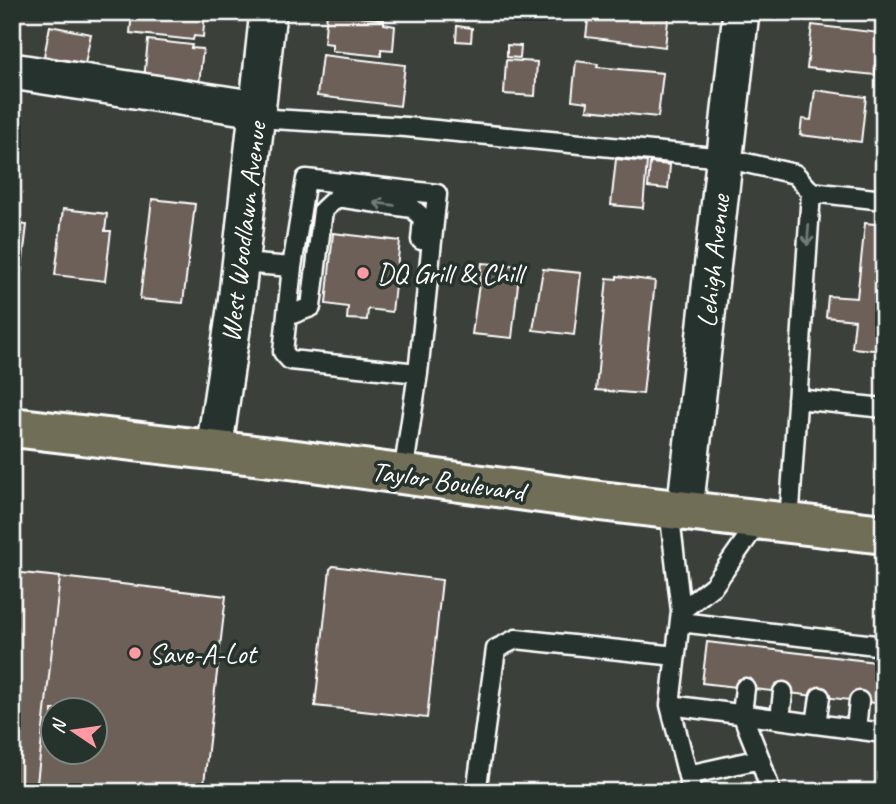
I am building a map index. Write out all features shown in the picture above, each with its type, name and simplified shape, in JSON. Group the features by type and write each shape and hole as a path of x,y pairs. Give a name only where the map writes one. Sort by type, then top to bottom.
{"main road":[{"name":"Taylor Boulevard","path":"12,427 884,534"}],"street":[{"name":"West Woodlawn Avenue","path":"214,450 241,263 268,12"},
{"name":"Lehigh Avenue","path":"677,510 741,12"},
{"path":"12,71 257,113"}],"lane":[{"path":"257,113 724,158 795,174 811,192 884,200"},
{"path":"403,474 418,373 437,194 306,179 292,267 283,352 290,360 418,373"},
{"path":"681,617 774,522 797,399 811,192"},
{"path":"287,316 311,307 323,210 337,197 412,208 423,218 412,322 421,338"},
{"path":"241,263 292,267"},
{"path":"797,399 884,408"},
{"path":"677,510 681,617 670,705 690,783 760,759"},
{"path":"681,617 749,639 871,650"},
{"path":"482,792 477,786 496,649 516,639 676,656"},
{"path":"745,688 742,714 771,792"},
{"path":"780,719 783,692"},
{"path":"816,724 820,696"},
{"path":"856,729 859,701"},
{"path":"670,705 884,733"}],"building":[{"path":"132,12 205,12 203,37 194,36 193,40 130,33"},
{"path":"589,12 669,12 665,47 586,37"},
{"path":"327,13 384,20 384,24 395,26 393,50 381,49 381,56 332,51 332,44 324,43"},
{"path":"812,25 880,33 879,40 884,41 884,59 876,58 875,75 807,68"},
{"path":"50,26 91,34 85,64 44,56"},
{"path":"457,26 472,28 471,42 456,41"},
{"path":"148,40 192,45 191,48 203,49 199,84 144,79"},
{"path":"507,45 521,46 520,58 507,57"},
{"path":"322,55 405,65 400,106 317,96"},
{"path":"506,60 537,62 535,96 504,94"},
{"path":"576,61 598,64 597,67 663,73 658,117 587,110 588,102 572,100"},
{"path":"815,90 866,97 861,142 800,135 802,119 811,120"},
{"path":"616,159 647,162 643,208 611,205"},
{"path":"650,163 670,165 668,189 648,187"},
{"path":"152,199 195,204 183,303 140,299"},
{"path":"63,209 107,214 105,231 111,231 105,281 55,275"},
{"path":"12,223 27,225 20,284 12,283"},
{"path":"865,223 884,225 884,351 852,348 855,320 826,317 828,296 857,298"},
{"name":"DQ Grill & Chill","path":"333,233 400,241 392,312 368,309 367,320 347,319 348,307 326,304"},
{"path":"482,263 520,266 512,338 472,334"},
{"path":"543,269 581,273 574,335 533,330"},
{"path":"617,276 655,281 643,394 596,390 607,278 617,279"},
{"path":"333,566 442,580 427,718 315,706 330,569"},
{"path":"12,572 60,577 47,696 38,696 39,766 36,792 12,792"},
{"name":"Save-A-Lot","path":"60,577 226,596 203,792 36,792 39,766 108,766 108,696 47,696"},
{"path":"707,642 884,663 884,704 702,683"}],"place":[{"name":"DQ Grill & Chill","path":"363,273"},
{"name":"Save-A-Lot","path":"135,653"}]}
